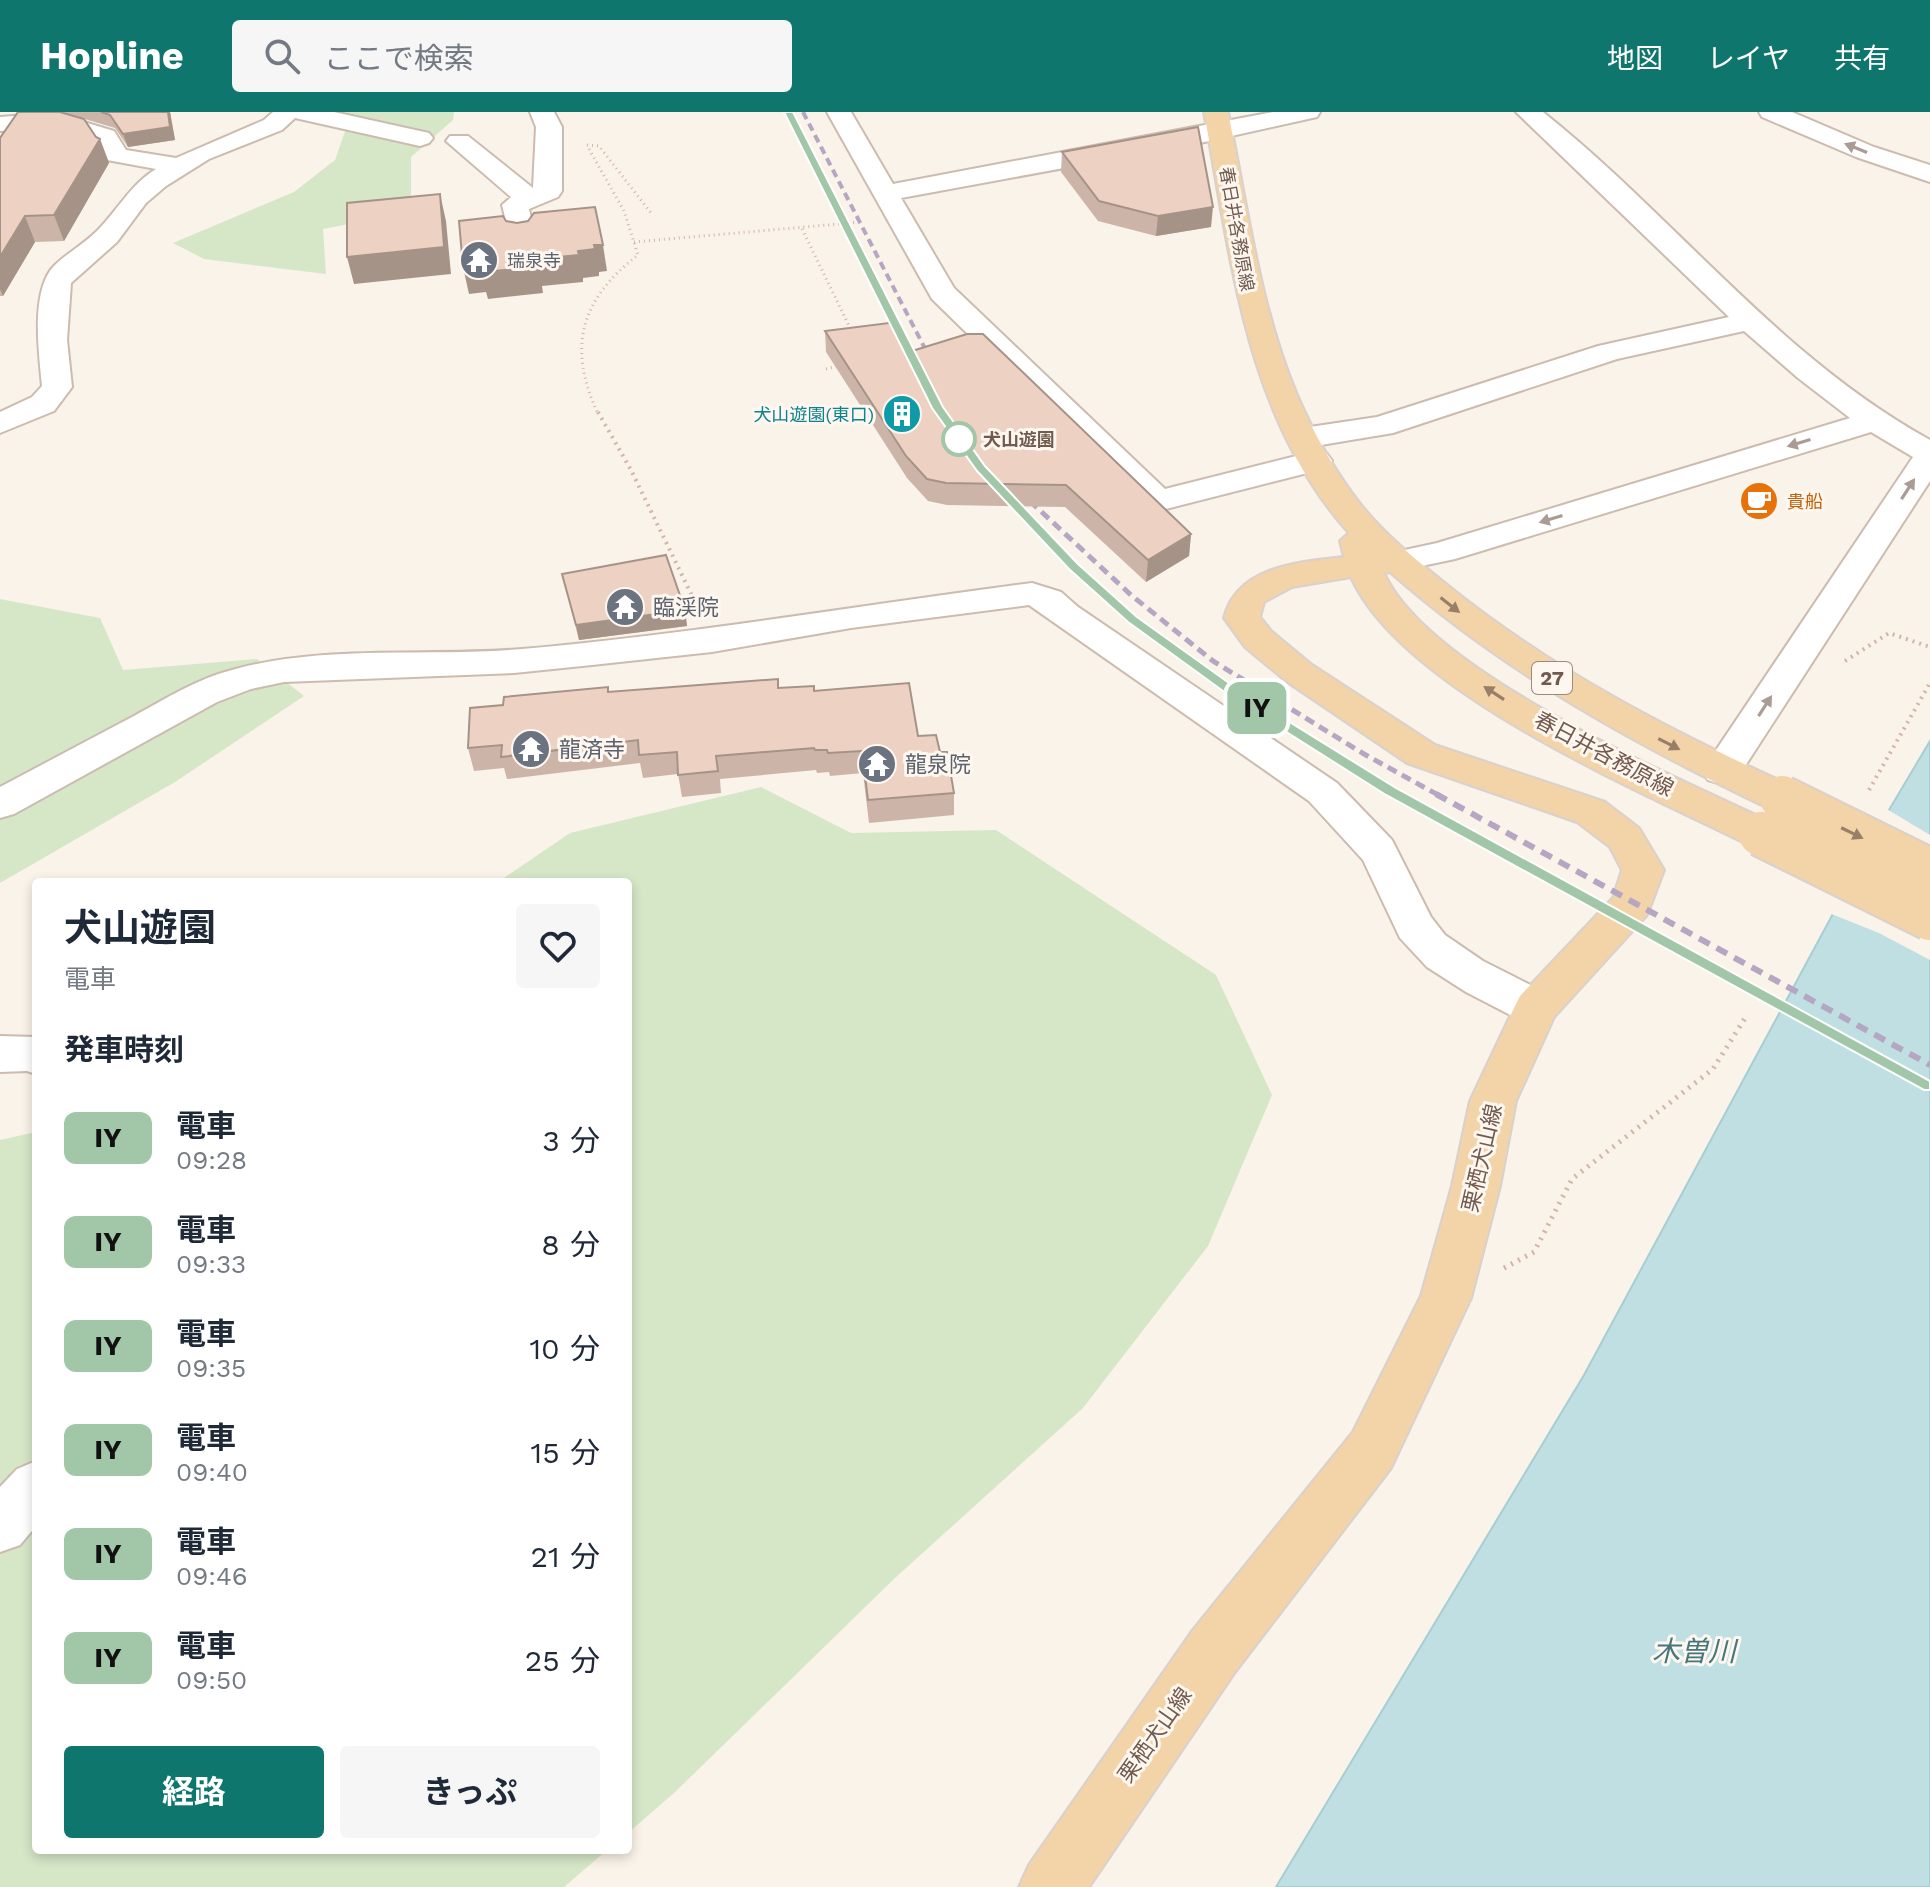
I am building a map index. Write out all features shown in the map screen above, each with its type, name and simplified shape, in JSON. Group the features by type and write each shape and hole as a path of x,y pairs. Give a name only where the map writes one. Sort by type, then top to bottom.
{"main road":[{"name":"春日井各務原線","path":"1218,121 1252,308 1277,380 1309,450 1380,564 1392,614 1460,671 1578,743 1770,818 1930,871"},
{"name":"春日井各務原線","path":"1380,564 1606,712 1722,771"},
{"name":"栗栖犬山線","path":"1051,1887 1214,1651 1372,1450 1446,1298 1476,1186 1493,1101 1536,1008 1632,904 1643,870 1625,838 1591,812 1421,754 1299,673 1258,639 1242,618 1246,602 1253,593 1276,581 1380,564"},
{"path":"1722,771 1740,801 1930,901"},
{"name":"春日井各務原線","path":"1770,818 1930,918"}],"street":[{"path":"0,424 43,404 57,387 52,340 57,283 63,273 107,236 137,197 178,166 273,125 288,112"},
{"path":"299,112 420,138"},
{"path":"891,205 1218,121 1308,112"},
{"path":"1528,112 1559,137 1750,321 1811,375 1874,421 1930,454 1722,771"},
{"path":"1771,112 1865,152 1930,174"},
{"path":"487,195 549,191 549,127 531,118"},
{"path":"853,118 891,205 942,293 1158,501 1609,352 1750,321"},
{"path":"0,124 54,120 105,136 116,155 129,159 160,160 178,166"},
{"path":"459,141 525,192"},
{"path":"522,239 515,205 525,192"},
{"path":"1380,564 1443,552 1874,421"},
{"path":"0,804 204,694 241,679 284,670 514,661 712,641 1001,591 1032,594 1049,600 1065,615 1323,792 1358,824 1384,861 1406,909 1429,945 1481,980 1536,1008"},
{"path":"0,1054 32,1054"},
{"path":"0,1526 32,1491"}],"path":[{"path":"581,134 624,211 638,255 610,277 584,321 582,360 590,396 606,431 638,483 712,641"},
{"path":"586,144 599,146 651,213"},
{"path":"634,242 802,229 891,205"},
{"path":"802,229 852,334"},
{"path":"826,369 844,366"},
{"path":"1840,664 1889,633 1930,647"},
{"path":"1866,797 1930,683"},
{"path":"1446,1298 1534,1252 1572,1179 1713,1069 1747,1015"}],"green space":[{"path":"329,112 454,112 453,120 411,157 411,212 323,229 326,274 204,259 173,243 294,192 335,160 349,120"},
{"path":"0,599 100,618 123,670 257,659 304,696 175,782 0,883"},
{"path":"761,787 851,833 996,830 1216,975 1272,1095 1208,1246 1083,1408 895,1578 674,1793 632,1830 632,878 504,878 570,833"},
{"path":"32,1133 32,1854 602,1854 564,1887 0,1887 0,1140"}],"water":[{"name":"木曽川","path":"1930,741 1930,1887 1276,1887 1584,1375 1889,810"}],"pier":[{"path":"1885,808 1930,835 1930,960 1879,933 1829,913"}],"building":[{"path":"18,112 60,112 84,119 100,139 54,215 25,216 0,257 0,138"},
{"path":"101,112 168,112 170,127 123,134 110,115"},
{"path":"1198,127 1213,207 1158,216 1099,201 1062,152"},
{"path":"440,194 444,247 347,257 347,203"},
{"path":"595,207 603,245 594,245 595,249 578,251 579,255 537,259 538,267 482,272 482,265 463,267 459,221 503,216 506,221 517,223 528,221 534,213"},
{"path":"897,322 912,351 967,334 983,334 1191,534 1148,560 1066,485 946,483 927,479 906,456 825,331"},
{"name":"臨渓院","path":"666,555 685,610 576,625 562,574"},
{"path":"778,679 778,688 814,686 814,691 909,683 918,736 936,735 940,752 947,752 954,793 868,800 862,751 828,753 827,750 814,748 716,756 718,771 678,775 677,752 639,755 638,740 501,757 502,745 468,748 470,708 503,705 504,697 608,687 608,692"}],"railway":[{"path":"788,112 903,341"},
{"path":"803,112 935,368"},
{"path":"1018,490 1131,595 1213,661 1364,754 1440,796"},
{"path":"1001,491 1074,566 1133,620 1238,696 1400,796"},
{"path":"1396,794 1930,1086"},
{"path":"1436,794 1930,1065"}],"train":[{"name":"IY","path":"788,112 937,408 981,468 1023,514 1133,620 1238,696 1391,791 1930,1085"}],"place":[{"name":"瑞泉寺","path":"479,260"},
{"name":"犬山遊園(東口)","path":"902,414"},
{"name":"犬山遊園","path":"959,439"},
{"name":"貴船","path":"1759,501"},
{"name":"臨渓院","path":"625,607"},
{"name":"龍済寺","path":"531,749"},
{"name":"龍泉院","path":"877,764"}]}
